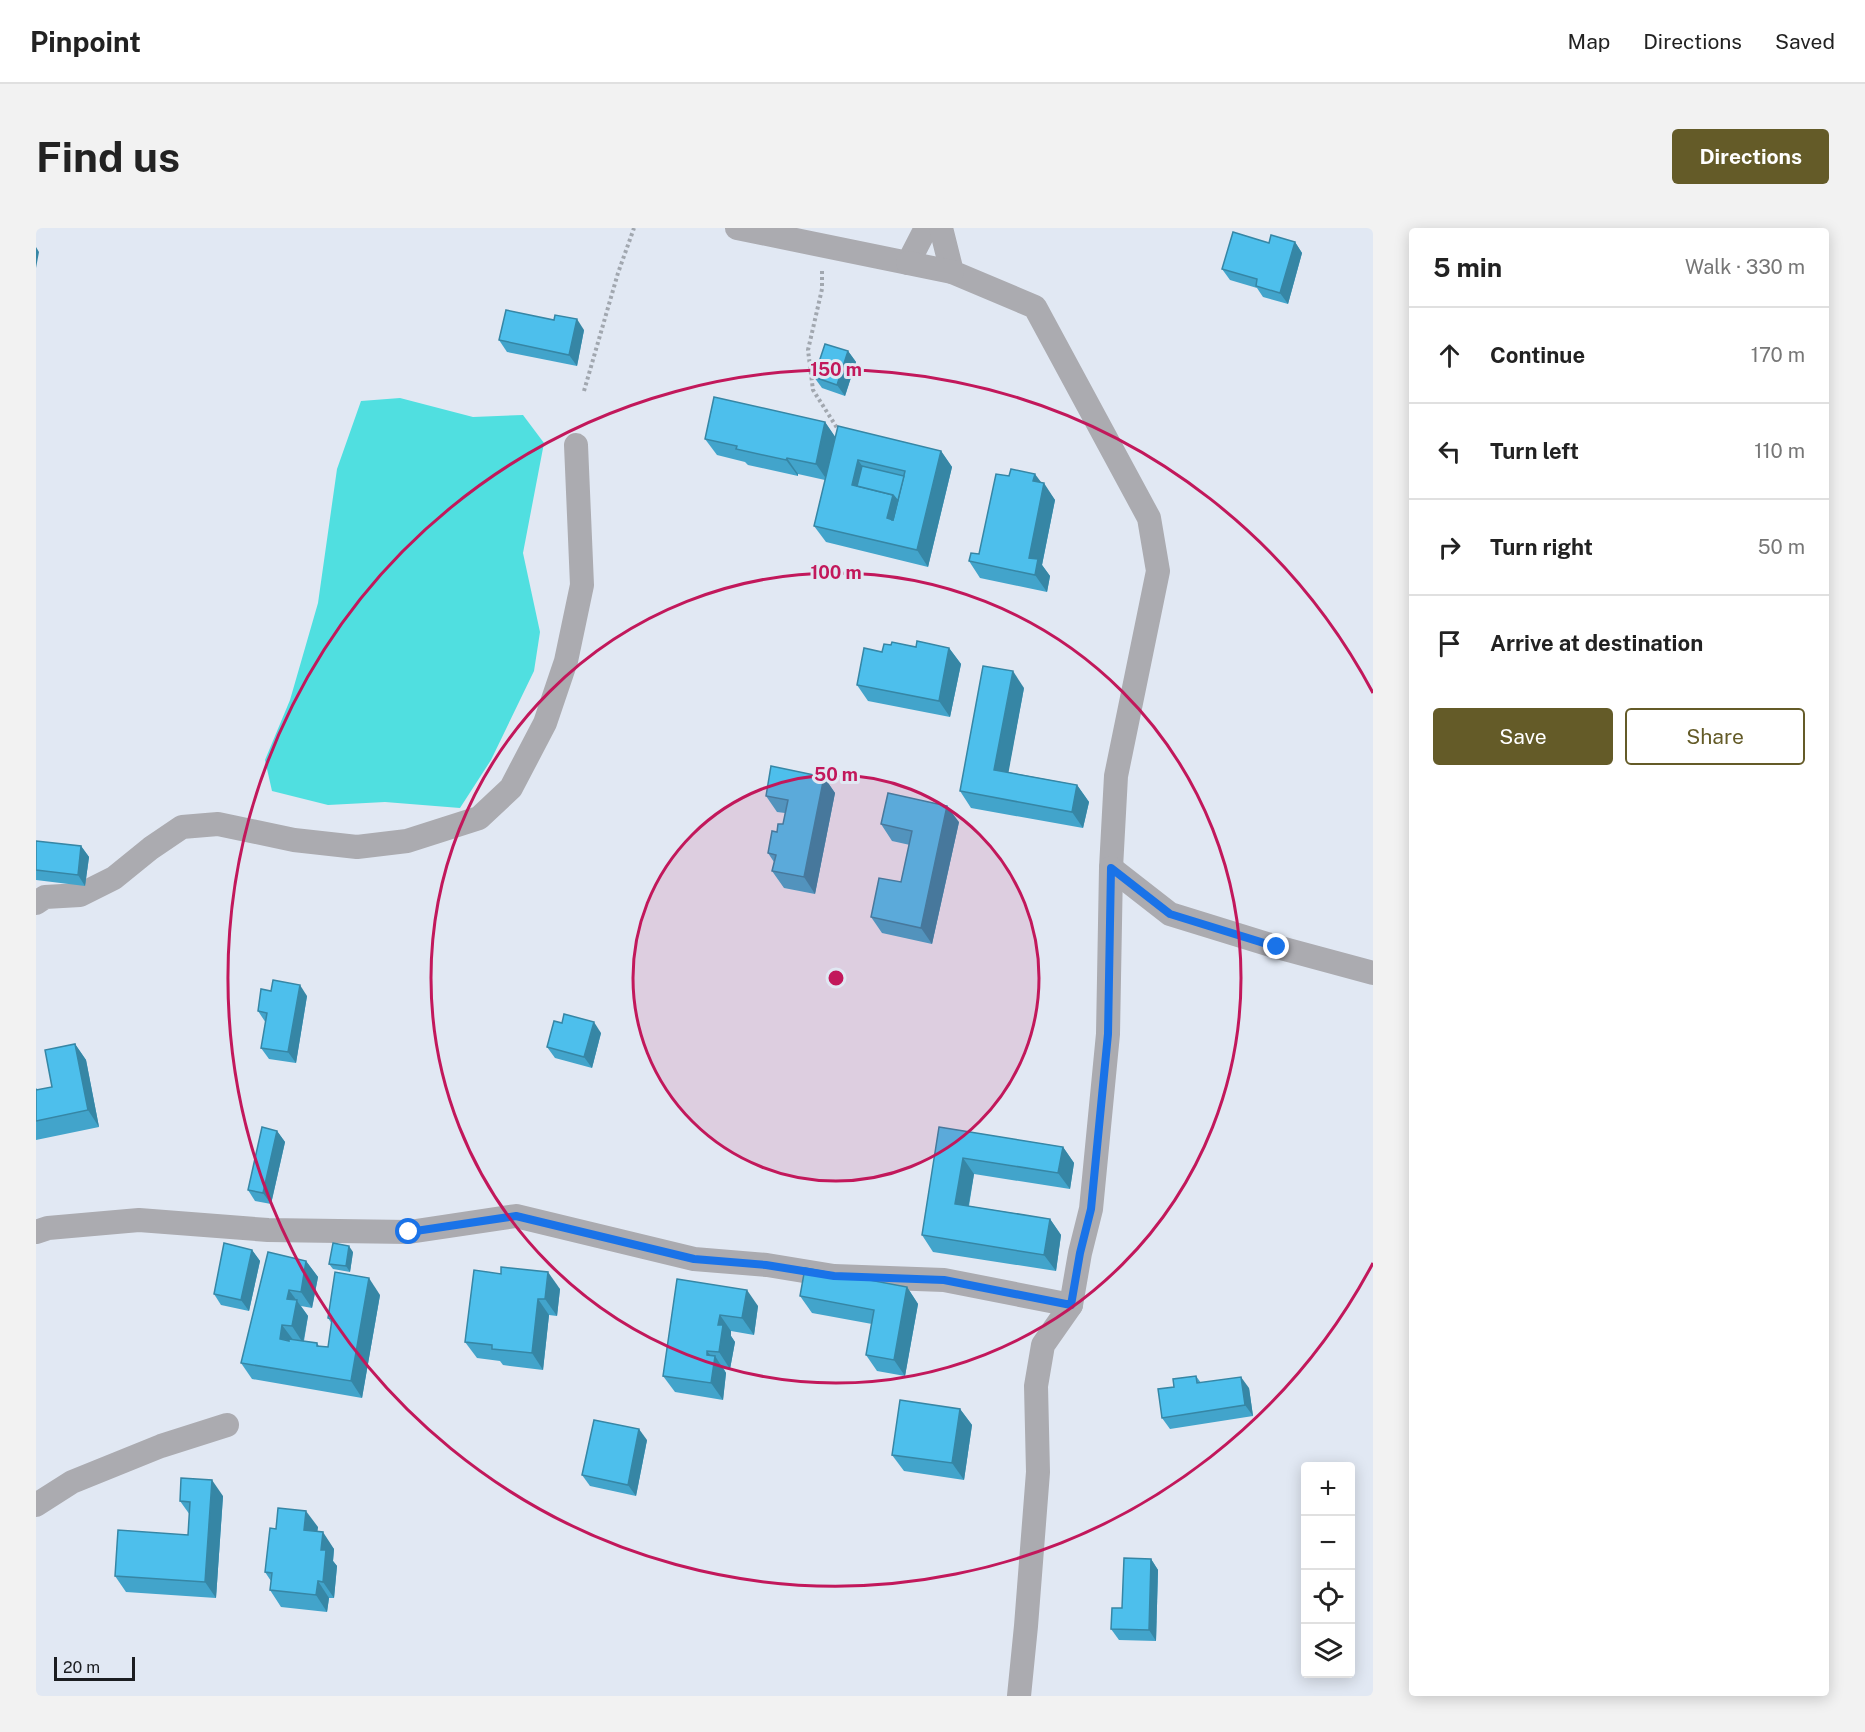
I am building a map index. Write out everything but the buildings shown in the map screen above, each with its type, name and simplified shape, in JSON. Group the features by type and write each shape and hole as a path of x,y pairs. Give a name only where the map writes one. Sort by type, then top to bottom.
{"street":[{"path":"737,228 952,272 1035,307 1149,518 1158,571 1116,776 1111,868 1108,1034 1091,1209 1071,1305 1043,1345 1036,1386 1038,1472 1019,1696"},
{"path":"908,264 926,228"},
{"path":"941,228 952,272"},
{"path":"36,903 45,897 80,895 114,878 182,827 218,824 294,840 357,847 407,841 480,818 511,788 544,723 566,661 582,585 576,445"},
{"path":"1111,868 1170,914 1277,947 1373,973"},
{"path":"36,1232 48,1228 139,1220 267,1230 409,1232 516,1216 694,1259 766,1265 834,1276 944,1280 1071,1305"},
{"path":"36,1505 72,1482 161,1446 227,1425"}],"path":[{"path":"585,391 618,273 634,228"},
{"path":"823,246 822,289 808,350 813,390 841,433"}],"water":[{"path":"400,398 473,417 523,415 544,443 523,553 540,632 534,671 491,760 460,808 385,802 328,805 272,791 265,760 290,700 318,603 337,469 361,401"}],"route":[{"path":"409,1232 516,1216 694,1259 766,1265 834,1276 944,1280 1071,1305 1091,1209 1108,1034 1111,868 1170,914 1277,947"}]}
